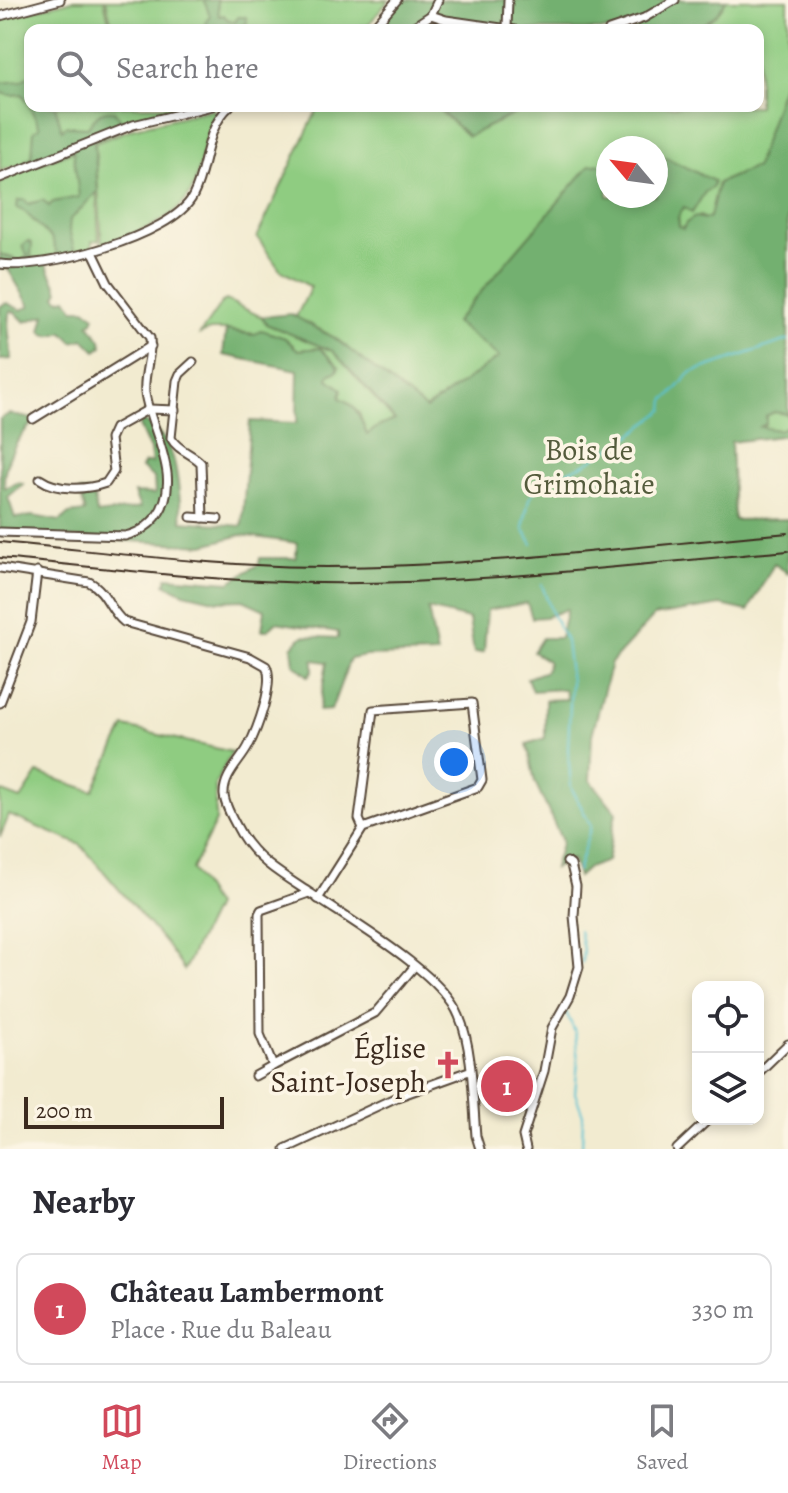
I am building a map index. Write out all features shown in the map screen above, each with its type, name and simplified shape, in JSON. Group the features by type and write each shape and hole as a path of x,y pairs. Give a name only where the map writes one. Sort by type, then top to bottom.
{"street":[{"path":"0,16 60,0"},
{"path":"376,24 397,0"},
{"path":"417,24 431,15 438,0"},
{"path":"508,0 510,24"},
{"path":"626,24 675,0"},
{"path":"431,15 475,24"},
{"path":"0,178 133,125 188,112"},
{"path":"0,264 21,267 93,252 162,224 184,209 197,188 213,129 224,112"},
{"path":"0,532 115,537 135,534 144,529 160,511 167,487 166,461 149,409 145,382 151,346 149,335 108,283 93,252"},
{"path":"33,419 151,346"},
{"path":"193,362 180,374 171,438 175,446 190,452 201,463 203,518"},
{"path":"40,479 49,485 67,488 106,483 114,471 112,432 149,409 175,410"},
{"path":"191,517 218,519"},
{"path":"0,568 89,582 98,587 118,617 132,625 250,657 266,666 270,672 268,688 254,735 225,783 225,802 241,834 259,858 414,967 453,1003 465,1032 480,1149"},
{"path":"0,703 31,622 37,572"},
{"path":"318,899 363,828 478,787 482,780 472,703 373,710 359,819 363,828"},
{"path":"524,1148 523,1136 544,1071 552,1028 570,996 579,967 574,911 576,886 571,865 567,862"},
{"path":"273,1066 260,1038 260,912 309,893"},
{"path":"255,1076 375,1013 414,967"},
{"path":"764,1067 788,1044"},
{"path":"285,1149 397,1097 469,1071"},
{"path":"677,1149 703,1125"}],"green space":[{"path":"73,0 104,0 110,24 24,24 24,112 167,112 134,117 126,124 59,152 0,171 0,19"},
{"path":"106,0 389,0 369,24 112,24"},
{"path":"204,0 217,0 219,16 224,15 235,22 238,17 246,17 247,23 207,24 210,16"},
{"path":"401,0 726,0 703,24 381,24"},
{"path":"726,0 788,0 788,69 756,167 718,183 710,217 700,216 683,229 679,226 678,217 684,207 691,212 705,192 668,159 668,136 596,136 596,165 590,166 455,322 500,357 425,409 359,365 341,342 296,317 311,287 280,270 257,237 316,112 442,112 468,136 518,112 764,112 764,24 703,24"},
{"name":"Bois de Grimohaie","path":"788,69 788,414 774,412 766,416 766,424 760,427 779,430 788,426 788,435 731,442 734,520 788,519 788,573 774,564 748,611 721,605 654,616 611,663 592,735 590,780 616,812 607,861 588,868 578,877 572,859 554,868 562,841 535,782 527,744 545,738 545,700 567,699 564,689 532,691 527,678 546,671 548,661 533,652 542,638 560,638 567,609 532,618 527,603 487,610 484,652 474,653 469,619 428,609 437,654 350,659 331,710 319,711 327,662 313,660 313,670 308,676 294,664 292,647 303,636 338,638 338,632 276,622 268,630 262,630 265,610 243,600 218,601 184,593 165,584 167,577 230,582 259,564 260,558 296,558 297,543 241,535 204,545 0,534 0,419 9,414 33,419 12,452 5,471 5,488 19,482 23,484 8,497 15,518 33,516 60,521 69,514 85,512 80,491 93,492 97,514 140,508 134,493 155,494 154,478 141,468 144,463 152,463 150,450 139,426 143,421 155,430 171,452 182,521 242,526 250,421 297,423 298,370 223,355 226,330 253,335 262,330 285,338 298,350 320,348 339,367 328,379 342,389 340,398 354,409 367,435 395,420 333,351 266,324 262,317 291,314 337,340 426,409 499,357 455,322 590,165 596,165 596,208 668,208 668,158 714,181 692,213 684,207 678,217 679,226 683,229 695,217 710,217 718,183 756,167"},
{"path":"24,79 24,97 0,91 0,83"},
{"path":"32,112 57,112 62,130 67,126 88,127 102,112 115,112 123,122 120,130 94,141 98,192 70,219 69,230 76,256 59,260 52,239 17,208 18,200 25,200 28,204 43,200 49,206 53,202 79,197 73,149 34,164 26,160 32,156 34,131 40,127"},
{"path":"200,112 216,113 194,185 179,208 156,224 102,244 95,143 134,128"},
{"path":"442,112 518,112 468,136"},
{"path":"94,143 99,240 92,241 93,246 87,250 33,262 0,262 0,183 10,175"},
{"path":"28,241 32,243 31,257 46,264 59,291 56,296 60,300 67,298 74,309 85,309 95,316 89,324 101,340 102,347 96,351 84,339 73,342 63,332 46,335 41,331 45,315 25,322 10,311 11,359 0,360 0,306 7,303 21,310 30,306 8,269 0,269 0,254 21,261 28,256 22,246"},
{"path":"226,300 262,317 266,324 333,351 395,421 379,426 367,435 359,413 340,398 328,379 329,374 339,367 320,348 298,350 285,338 226,330 210,330 200,334"},
{"path":"774,412 788,414 788,426 779,430 758,428 766,416"},
{"path":"125,727 232,752 215,784 216,821 192,869 215,906 184,970 166,944 81,845 9,815 0,837 0,791 21,799 38,773 93,791"}],"waterway":[{"path":"532,544 523,528 529,499 539,484 585,464 630,436 664,410 665,399 692,372 788,340"},
{"path":"542,585 566,641 571,682 568,749 571,787 591,826 577,872"},
{"path":"579,930 582,963"},
{"path":"565,1010 575,1032 578,1061 575,1093 583,1115 582,1149"}],"railway":[{"path":"0,542 204,562 327,567 500,560 788,533"},
{"path":"0,558 241,580 379,583 555,573 788,551"}],"place":[{"name":"Église Saint-Joseph","path":"448,1065"},
{"name":"Château Lambermont","path":"507,1086"}]}
